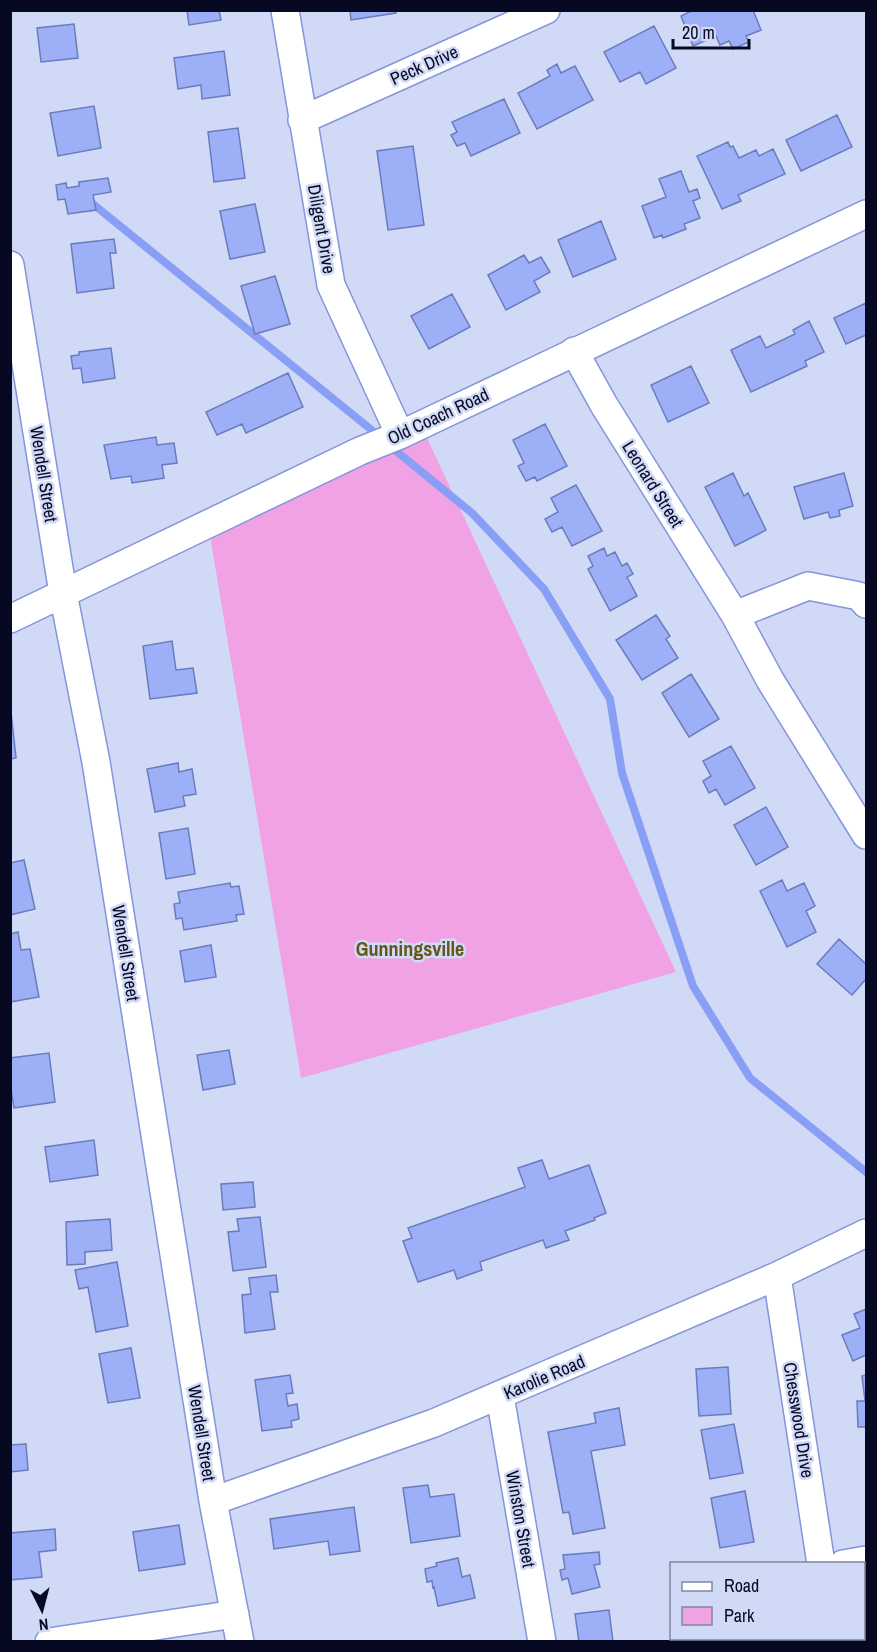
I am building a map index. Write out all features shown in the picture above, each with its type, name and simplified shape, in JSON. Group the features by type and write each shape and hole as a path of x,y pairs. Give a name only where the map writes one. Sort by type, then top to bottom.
{"street":[{"name":"Diligent Drive","path":"285,10 331,285 400,435"},
{"name":"Peck Drive","path":"302,120 546,10"},
{"name":"Old Coach Road","path":"10,619 360,451 400,435 867,214"},
{"name":"Wendell Street","path":"10,265 63,593 98,774 213,1501 240,1641"},
{"name":"Leonard Street","path":"574,351 604,405 735,615 770,680 867,835"},
{"path":"735,615 808,586 860,596 867,604"},
{"name":"Karolie Road","path":"213,1501 434,1423 500,1396 777,1276 867,1233"},
{"name":"Chesswood Drive","path":"777,1276 821,1562"},
{"name":"Winston Street","path":"500,1396 542,1641"},
{"path":"851,1562 867,1560"},
{"path":"49,1641 235,1614"}],"green space":[{"path":"421,425 676,972 301,1078 208,524"}],"building":[{"path":"187,10 219,10 221,20 189,25"},
{"path":"350,10 396,10 396,13 351,20"},
{"path":"693,10 753,10 761,30 746,36 749,42 733,49 729,41 720,45 716,36 693,46 681,16"},
{"path":"74,24 78,58 41,62 37,28"},
{"path":"654,26 676,68 646,84 640,72 620,82 604,52"},
{"path":"224,51 230,95 202,99 201,85 178,89 174,58"},
{"path":"557,64 561,73 575,66 593,100 537,129 518,93 550,76 547,70"},
{"path":"504,99 520,133 471,156 465,143 457,146 451,135 457,132 452,122"},
{"path":"94,106 101,148 58,156 50,113"},
{"path":"837,115 852,147 801,171 786,140"},
{"path":"238,128 245,178 214,182 208,132"},
{"path":"728,142 730,147 733,146 739,158 756,150 759,156 773,149 785,174 738,195 741,201 722,209 697,156"},
{"path":"413,146 424,225 388,230 377,151"},
{"path":"681,171 689,192 697,189 700,198 693,201 700,218 684,224 686,229 663,238 662,235 654,238 642,206 666,197 659,179"},
{"path":"108,178 111,192 93,195 96,210 68,214 65,199 58,200 56,185 66,183 67,188 79,186 79,182"},
{"path":"255,204 265,252 230,259 220,211"},
{"path":"601,221 616,259 573,277 558,240"},
{"path":"114,239 116,253 110,253 114,288 77,293 71,244"},
{"path":"524,255 529,263 541,257 550,272 534,281 540,292 506,310 488,275"},
{"path":"275,276 290,324 255,334 241,286"},
{"path":"452,294 470,327 429,349 411,316"},
{"path":"866,303 866,335 846,344 834,318"},
{"path":"809,321 824,352 805,361 807,366 751,392 731,350 760,336 766,348 795,334 793,330"},
{"path":"111,348 115,378 83,383 81,368 73,369 71,356 79,355 79,352"},
{"path":"691,366 709,403 668,422 651,385"},
{"path":"288,373 303,407 246,433 242,424 217,435 206,412"},
{"path":"545,424 567,466 537,481 535,477 526,481 518,466 524,463 513,440"},
{"path":"156,437 157,445 174,443 177,463 162,465 164,478 132,483 131,476 111,479 104,445"},
{"path":"733,473 744,496 748,493 766,530 735,546 705,487"},
{"path":"844,473 853,506 839,510 840,516 830,518 828,512 804,519 794,487"},
{"path":"576,485 602,531 572,546 562,527 552,532 545,519 558,512 551,498"},
{"path":"604,548 607,556 615,552 622,566 627,563 633,574 627,577 637,596 610,611 588,569 593,566 588,556"},
{"path":"656,615 670,636 666,639 678,658 642,680 616,640"},
{"path":"172,641 176,670 193,668 197,693 150,699 143,646"},
{"path":"691,674 719,719 689,737 662,693"},
{"path":"10,703 16,758 10,759"},
{"path":"731,746 755,788 725,805 716,789 709,793 703,781 711,776 703,761"},
{"path":"178,763 179,772 192,769 196,794 183,796 185,806 155,812 147,769"},
{"path":"766,807 788,847 756,865 734,825"},
{"path":"188,828 195,874 166,879 159,833"},
{"path":"24,860 35,909 10,915 10,863"},
{"path":"782,880 787,891 804,883 815,906 806,911 816,932 787,947 760,891"},
{"path":"230,883 231,887 239,886 244,914 236,915 237,921 184,930 182,918 176,919 174,904 180,903 178,892"},
{"path":"18,932 21,950 30,949 39,997 10,1002 10,934"},
{"path":"839,939 866,964 866,979 852,995 817,964"},
{"path":"211,945 216,977 185,982 180,951"},
{"path":"229,1050 235,1084 203,1090 197,1055"},
{"path":"49,1053 55,1102 14,1108 10,1083 10,1058"},
{"path":"94,1140 98,1175 50,1182 45,1147"},
{"path":"542,1160 549,1179 589,1165 606,1213 594,1218 595,1220 565,1231 569,1240 546,1248 543,1240 480,1262 482,1270 457,1279 454,1270 418,1282 403,1241 412,1238 408,1228 525,1187 518,1168"},
{"path":"253,1182 255,1207 223,1210 221,1184"},
{"path":"260,1217 266,1267 233,1271 228,1232 239,1231 237,1219"},
{"path":"110,1219 112,1250 85,1252 85,1264 67,1265 66,1222"},
{"path":"117,1262 128,1326 96,1332 88,1287 79,1289 75,1270"},
{"path":"276,1275 278,1292 270,1292 275,1329 245,1333 242,1295 251,1294 249,1278"},
{"path":"866,1309 866,1355 853,1361 842,1335 860,1328 854,1314"},
{"path":"131,1348 140,1398 108,1403 99,1354"},
{"path":"728,1367 731,1414 699,1416 696,1369"},
{"path":"290,1375 293,1393 286,1394 288,1406 297,1404 299,1419 291,1421 292,1427 262,1431 255,1380"},
{"path":"866,1375 866,1427 858,1427 857,1401 865,1401 862,1376"},
{"path":"619,1408 625,1445 591,1451 605,1528 573,1534 569,1512 563,1513 548,1432 596,1423 594,1413"},
{"path":"734,1424 743,1473 710,1479 701,1430"},
{"path":"26,1444 28,1470 10,1472 10,1445"},
{"path":"428,1485 430,1497 454,1494 460,1536 411,1543 403,1488"},
{"path":"745,1491 754,1542 720,1548 711,1498"},
{"path":"354,1507 360,1551 330,1555 328,1541 274,1549 270,1519"},
{"path":"179,1525 185,1564 139,1571 133,1532"},
{"path":"55,1529 56,1550 39,1552 42,1577 10,1580 10,1533"},
{"path":"599,1552 600,1564 594,1565 600,1587 572,1594 568,1578 562,1580 560,1570 565,1569 563,1555"},
{"path":"458,1558 462,1577 470,1575 475,1598 438,1606 432,1581 427,1582 425,1569 437,1566 436,1563"},
{"path":"609,1610 613,1642 579,1642 575,1614"},
{"path":"714,1640 775,1640 775,1642 699,1642"}],"waterway":[{"path":"88,200 379,436"},
{"path":"390,446 472,513 544,589 610,699 622,773 693,986 750,1078 866,1172"}],"district":[{"name":"Gunningsville","path":"410,948"}]}
